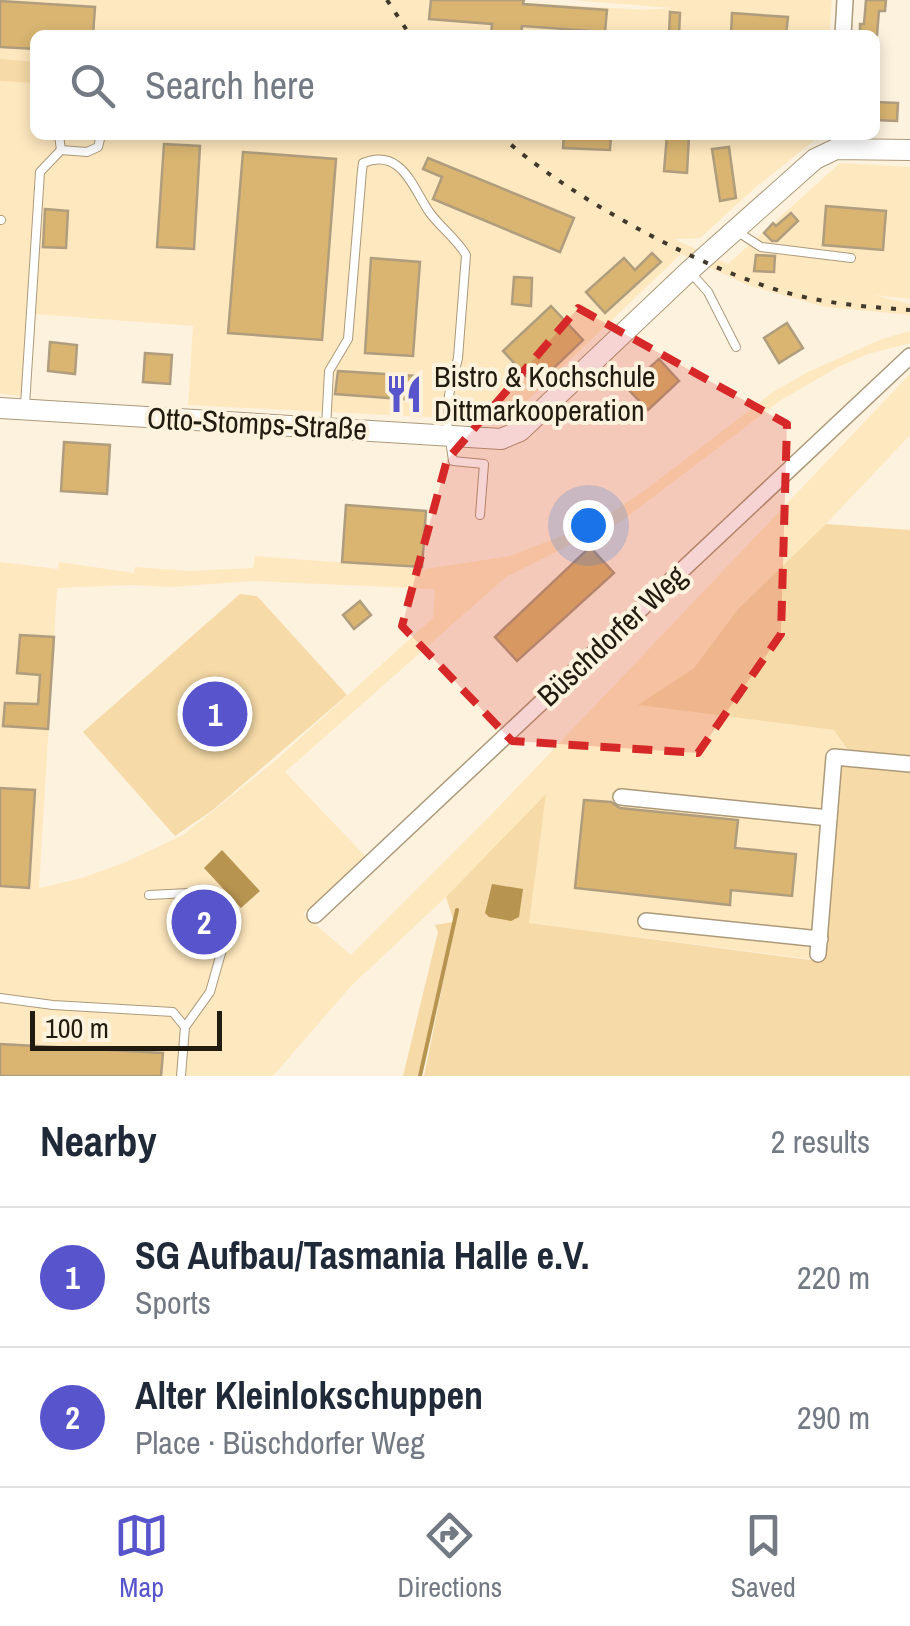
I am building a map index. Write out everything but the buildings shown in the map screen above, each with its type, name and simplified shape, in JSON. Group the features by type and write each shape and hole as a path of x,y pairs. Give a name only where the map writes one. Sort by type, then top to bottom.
{"street":[{"path":"843,30 845,0"},
{"name":"Otto-Stomps-Straße","path":"0,408 501,439 520,431 689,272 836,142 910,150"},
{"name":"Büschdorfer Weg","path":"315,916 910,356"},
{"path":"646,920 819,946 834,756 910,764"},
{"path":"621,798 829,818"}],"lane":[{"path":"60,140 61,150"},
{"path":"61,150 88,152 98,146 100,140"},
{"path":"25,410 40,172 61,150"},
{"path":"326,428 329,371 348,339 362,170 364,162 370,160 392,162 408,173 428,209 466,254 458,358 449,395 449,444 453,461 484,464 480,515"},
{"path":"735,230 761,248 851,258"},
{"path":"689,272 708,292 736,346"},
{"path":"148,895 208,892 224,905 229,925 217,977 185,1027 181,1076"},
{"path":"0,998 173,1012 185,1027"}],"highlighted area":[{"path":"578,308 787,424 781,634 698,753 512,741 402,626 447,460"}],"shaded area":[{"path":"0,0 477,0 643,10 672,8 573,0 832,0 829,30 30,30 30,140 815,140 700,238 674,239 728,264 840,163 910,167 910,299 874,295 910,304 910,315 825,307 747,285 681,254 506,421 188,405 193,326 35,314 29,397 0,394"},
{"path":"0,59 30,62 30,83 0,81"},
{"path":"910,331 910,343 838,367 781,400 590,545 584,538 506,577 285,772 367,858 303,914 351,955 491,815 910,374 910,435 738,609 694,668 639,705 835,730 847,756 816,960 529,923 545,796 351,986 273,1076 0,1076 0,562 58,569 59,562 134,573 135,567 189,571 253,568 255,556 425,569 510,556 597,522 773,392 882,339","holes":["253,581 435,589 433,618 275,761 183,835 126,862 39,888 57,588 171,587"]},
{"path":"826,524 910,530 910,756 847,749 834,730 638,705 694,668 738,609"},
{"path":"240,594 257,596 347,695 214,809 175,836 83,732"},
{"path":"836,759 910,766 910,1076 424,1076 455,925 446,897 546,794 529,923 818,961"},
{"path":"222,850 260,891 241,908 204,868"},
{"path":"492,884 523,889 519,917 511,921 485,913"},
{"path":"453,922 420,1076 403,1076 438,932 435,925"}],"waterway":[{"path":"420,1076 457,910"}],"railway":[{"path":"387,0 407,30"},
{"path":"506,140 597,205 716,267 803,297 910,310"}],"place":[{"name":"Bistro & Kochschule Dittmarkooperation","path":"404,394"},
{"name":"SG Aufbau/Tasmania Halle e.V.","path":"215,714"},
{"name":"Alter Kleinlokschuppen","path":"204,922"}]}
